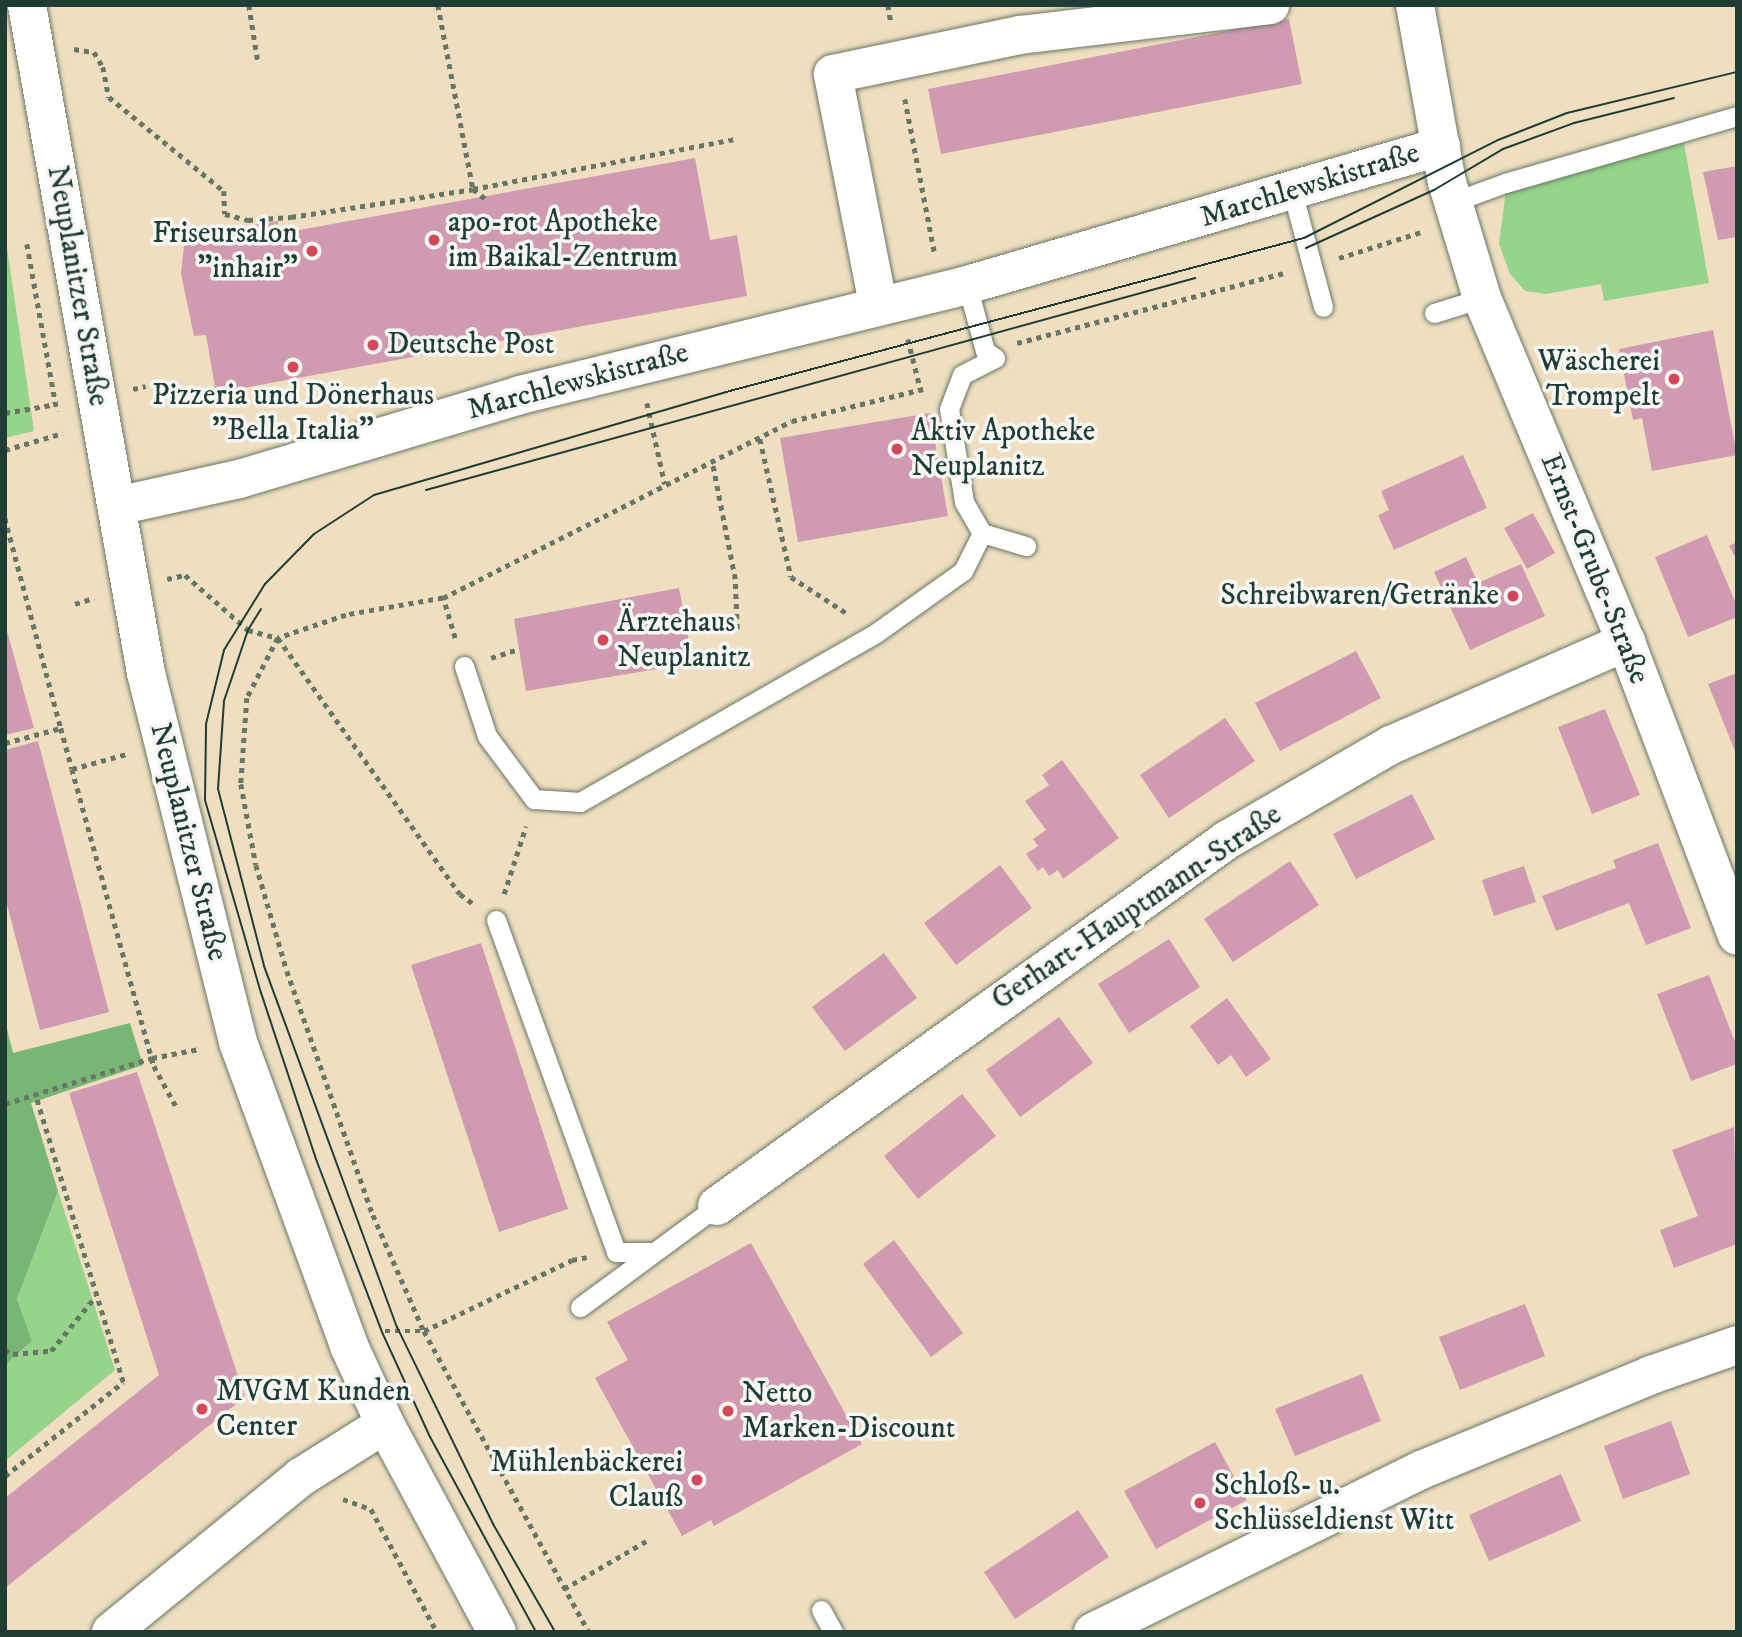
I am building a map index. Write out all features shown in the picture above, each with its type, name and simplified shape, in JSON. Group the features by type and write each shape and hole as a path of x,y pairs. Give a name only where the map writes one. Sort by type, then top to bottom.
{"street":[{"name":"Neuplanitzer Straße","path":"27,5 68,252 163,744 238,1042 349,1346 385,1424 497,1632"},
{"path":"888,302 833,74 897,62 1018,20 1270,5"},
{"path":"1415,5 1441,146"},
{"name":"Marchlewskistraße","path":"117,506 239,479 639,365 888,302 952,275 1292,191 1441,146 1453,202"},
{"name":"Ernst-Grube-Straße","path":"1453,202 1482,298 1626,642 1737,936"},
{"name":"Gerhart-Hauptmann-Straße","path":"717,1206 1227,840 1391,745 1626,642"},
{"path":"1093,1632 1421,1470 1737,1345"},
{"path":"111,1632 301,1477 385,1424"}],"lane":[{"name":"Marchlewskistraße","path":"1453,202 1505,183 1737,116"},
{"path":"1292,191 1323,307"},
{"path":"952,275 985,351 995,358 962,375 949,409 964,502 982,533 1026,546"},
{"path":"1434,313 1482,298"},
{"path":"464,666 487,736 534,799 580,802 876,633 963,571 982,533"},
{"path":"496,919 616,1252 650,1252"},
{"path":"580,1307 650,1252 717,1206"},
{"path":"821,1609 833,1632"}],"path":[{"path":"249,5 258,62"},
{"path":"438,5 473,189 486,199"},
{"path":"888,5 897,62 952,275"},
{"path":"73,39 74,51 94,52 103,67 109,97 224,191 225,214 248,220 291,217 473,189 734,139"},
{"path":"985,351 1310,265 1434,228 1453,202"},
{"path":"24,230 58,415"},
{"path":"888,302 921,391"},
{"path":"639,365 665,484"},
{"path":"75,604 132,585 186,575 248,630 278,638 346,615 443,598 792,421 921,391 932,383"},
{"path":"5,450 63,436 61,425"},
{"path":"760,439 791,577 876,633"},
{"path":"687,631 737,629 735,579 712,462"},
{"path":"5,518 152,1058 177,1108"},
{"path":"443,598 464,666 519,649"},
{"path":"278,638 460,894 496,919 534,799"},
{"path":"278,638 247,698 241,785 256,866 287,971 373,1215 424,1331 589,1632"},
{"path":"5,743 61,728"},
{"path":"72,769 163,744"},
{"path":"5,1104 152,1058 238,1042"},
{"path":"5,1475 123,1382 34,1094"},
{"path":"349,1346 397,1327 424,1331 572,1260 616,1252"},
{"path":"5,1350 13,1354 51,1351 96,1297"},
{"path":"338,1503 346,1497 371,1509 437,1632"},
{"path":"564,1589 646,1541"}],"green space":[{"path":"1684,143 1709,283 1604,301 1601,284 1546,294 1525,291 1510,274 1499,244 1506,190"},
{"path":"5,234 34,431 5,438"},
{"path":"5,1021 13,1053 130,1023 143,1065 31,1103 58,1191 17,1299 32,1341 5,1365"},
{"path":"58,1191 115,1370 5,1461 5,1365 32,1341 17,1299"}],"building":[{"path":"1289,19 1302,84 941,154 928,89"},
{"path":"695,158 710,240 737,235 747,296 216,393 206,335 194,336 181,274 184,246 193,235 278,221 277,234"},
{"path":"1737,166 1737,237 1718,240 1703,172"},
{"name":"Wäscherei Trompelt","path":"1713,330 1737,455 1652,471 1642,418 1633,420 1619,349"},
{"path":"930,413 948,516 798,542 780,438"},
{"path":"1463,455 1487,508 1394,550 1378,515 1389,510 1381,491"},
{"path":"1533,513 1555,553 1527,569 1504,528"},
{"path":"1707,535 1737,606 1737,617 1688,637 1655,557"},
{"path":"1737,542 1737,560 1729,546"},
{"path":"1466,557 1478,583 1521,564 1545,616 1470,650 1434,572"},
{"name":"Ärztehaus Neuplanitz","path":"679,588 693,663 526,691 514,619"},
{"path":"5,624 34,728 5,735"},
{"path":"1356,651 1381,698 1280,751 1255,703"},
{"path":"1737,673 1737,756 1708,684"},
{"path":"1605,709 1640,795 1592,814 1558,727"},
{"path":"1225,718 1255,761 1169,818 1140,775"},
{"path":"38,741 109,1012 40,1030 5,897 5,750"},
{"path":"1062,760 1119,838 1063,879 1058,870 1049,876 1043,867 1038,871 1026,854 1038,846 1033,839 1046,830 1025,801 1049,785 1042,775"},
{"path":"1412,794 1435,839 1356,879 1333,834"},
{"path":"1658,843 1691,928 1646,945 1629,903 1556,931 1542,896 1616,868 1613,860"},
{"path":"1290,861 1319,905 1233,962 1204,919"},
{"path":"1000,865 1032,908 956,965 924,923"},
{"path":"1524,866 1536,902 1494,916 1482,880"},
{"path":"1169,939 1200,987 1129,1033 1098,984"},
{"path":"481,943 568,1209 499,1232 411,965"},
{"path":"884,953 917,998 845,1051 812,1007"},
{"path":"1709,975 1737,1047 1737,1064 1691,1081 1657,994"},
{"path":"1227,998 1271,1059 1246,1077 1231,1055 1218,1065 1190,1026"},
{"path":"1059,1017 1093,1063 1020,1117 986,1070"},
{"path":"137,1072 245,1397 5,1588 5,1498 159,1375 69,1093"},
{"path":"962,1094 996,1136 918,1199 884,1156"},
{"path":"1734,1127 1737,1244 1674,1268 1660,1230 1698,1216 1672,1150"},
{"path":"894,1240 963,1333 931,1357 863,1264"},
{"name":"Netto Marken-Discount","path":"751,1243 862,1444 714,1526 711,1520 682,1536 595,1378 628,1360 607,1322"},
{"path":"1525,1304 1545,1356 1460,1390 1439,1337"},
{"path":"1362,1374 1381,1421 1295,1456 1275,1409"},
{"path":"1671,1421 1690,1474 1623,1499 1604,1446"},
{"path":"1215,1442 1247,1500 1156,1549 1124,1491"},
{"path":"1561,1474 1581,1521 1489,1561 1469,1515"},
{"path":"1078,1510 1109,1557 1015,1619 984,1572"}],"tram line":[{"path":"536,1632 430,1437 382,1332 316,1159 261,993 205,800 206,724 224,650 265,584 314,534 374,495 726,392 1304,238 1498,140 1567,113 1737,72"},
{"path":"1306,248 1434,190 1503,149 1574,123 1674,98"},
{"path":"426,490 1195,278"},
{"path":"261,609 248,630 224,701 218,789 264,966 397,1327 493,1524 555,1632"}],"place":[{"name":"apo-rot Apotheke im Baikal-Zentrum","path":"434,240"},
{"name":"Friseursalon \"inhair\"","path":"312,251"},
{"name":"Deutsche Post","path":"373,345"},
{"name":"Pizzeria und Dönerhaus \"Bella Italia\"","path":"293,367"},
{"name":"Wäscherei Trompelt","path":"1674,379"},
{"name":"Aktiv Apotheke Neuplanitz","path":"897,449"},
{"name":"Schreibwaren/Getränke","path":"1513,596"},
{"name":"Ärztehaus Neuplanitz","path":"603,640"},
{"name":"MVGM Kunden Center","path":"202,1409"},
{"name":"Netto Marken-Discount","path":"728,1411"},
{"name":"Mühlenbäckerei Clauß","path":"697,1480"},
{"name":"Schloß- u. Schlüsseldienst Witt","path":"1200,1503"}]}
